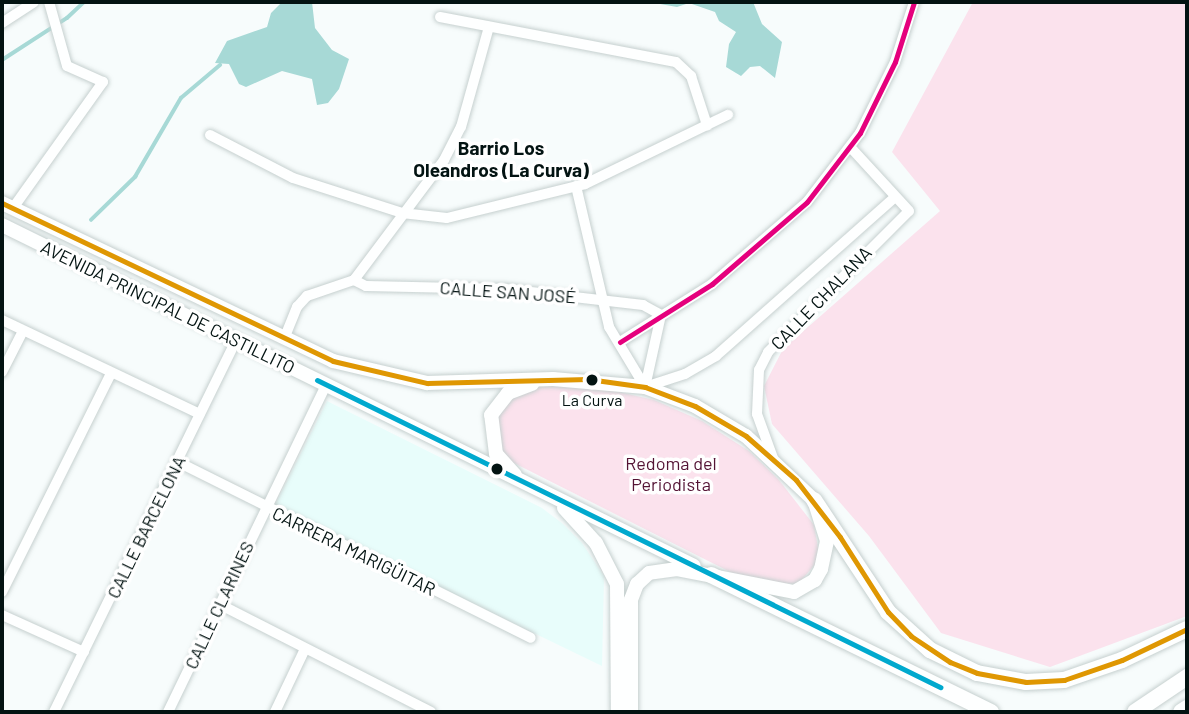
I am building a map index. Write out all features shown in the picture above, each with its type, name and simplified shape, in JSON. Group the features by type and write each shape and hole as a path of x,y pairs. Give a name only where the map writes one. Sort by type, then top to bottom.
{"main road":[{"name":"AVENIDA PRINCIPAL DE CASTILLITO","path":"7,206 333,361 427,383 553,379 645,387 723,420 773,458 814,500"},
{"name":"AVENIDA PRINCIPAL DE CASTILLITO","path":"2,225 711,575"},
{"path":"553,379 508,393 494,408 489,426 496,454 507,467 555,499 596,542 617,584 618,712"},
{"path":"631,712 630,619 636,583 660,569 711,575 780,592 794,592 814,580 826,556 827,541 814,500"},
{"path":"814,500 888,612 930,650 977,673 1026,682 1064,680 1122,660 1187,629"},
{"path":"711,575 991,712"},
{"path":"1135,712 1187,677"},
{"path":"1181,712 1187,708"}],"street":[{"path":"2,23 34,2"},
{"path":"7,206 103,82 66,66 49,2"},
{"path":"620,342 712,284 807,202 851,148 895,61 914,2"},
{"path":"440,17 676,62 691,76 707,125"},
{"path":"284,339 296,307 307,296 354,280 444,160 461,127 489,27"},
{"path":"210,135 293,178 402,213 447,218 576,186 658,152 728,116"},
{"name":"CALLE CHALANA","path":"773,458 757,414 759,370 768,352 909,211 851,148"},
{"path":"576,186 609,327 645,387"},
{"name":"CALLE CHALANA","path":"645,387 685,374 716,356 895,197"},
{"name":"CALLE SAN JOSÉ","path":"354,280 366,286 505,289 601,299 643,305 661,315"},
{"path":"645,387 661,315"},
{"path":"2,320 200,414"},
{"path":"2,372 23,331"},
{"name":"CALLE BARCELONA","path":"54,712 236,340"},
{"path":"2,592 111,373"},
{"name":"CALLE CLARINES","path":"168,712 326,385"},
{"name":"CARRERA MARIGÜITAR","path":"178,462 265,508 531,638"},
{"path":"219,604 304,651 431,712"},
{"path":"2,614 84,652"},
{"path":"275,712 304,651"}],"shaded area":[{"path":"327,401 542,508 563,524 582,543 604,576 602,666 274,507"}],"green space":[{"path":"973,2 1187,2 1187,616 1050,667 941,633 869,536 772,424 764,386 783,349 940,211 892,152"},
{"name":"Redoma del Periodista","path":"552,384 598,387 654,400 702,421 749,451 779,480 814,525 820,559 798,584 750,582 496,454 496,413 503,402 526,388"}],"water":[{"path":"282,2 312,2 315,28 332,50 349,59 339,89 328,103 317,105 312,79 282,71 246,87 239,84 229,64 215,63 227,41 267,27 271,13"},
{"path":"649,2 753,2 762,24 782,42 775,78 760,66 750,67 741,76 726,67 729,44 736,32 719,21 715,12 689,3 677,7"}],"waterway":[{"path":"2,60 67,18 84,2"},
{"path":"91,220 135,177 181,98 220,65"}],"transit line":[{"path":"620,342 712,284 807,202 860,133 895,62 914,2"},
{"path":"2,203 333,361 427,383 588,379 645,387 695,406 746,436 796,480 840,537 888,612 911,636 950,662 977,673 1026,682 1064,680 1122,660 1187,629"},
{"path":"317,380 940,687"}],"place":[{"name":"La Curva","path":"592,380"}],"district":[{"name":"Barrio Los Oleandros (La Curva)","path":"501,159"}]}
